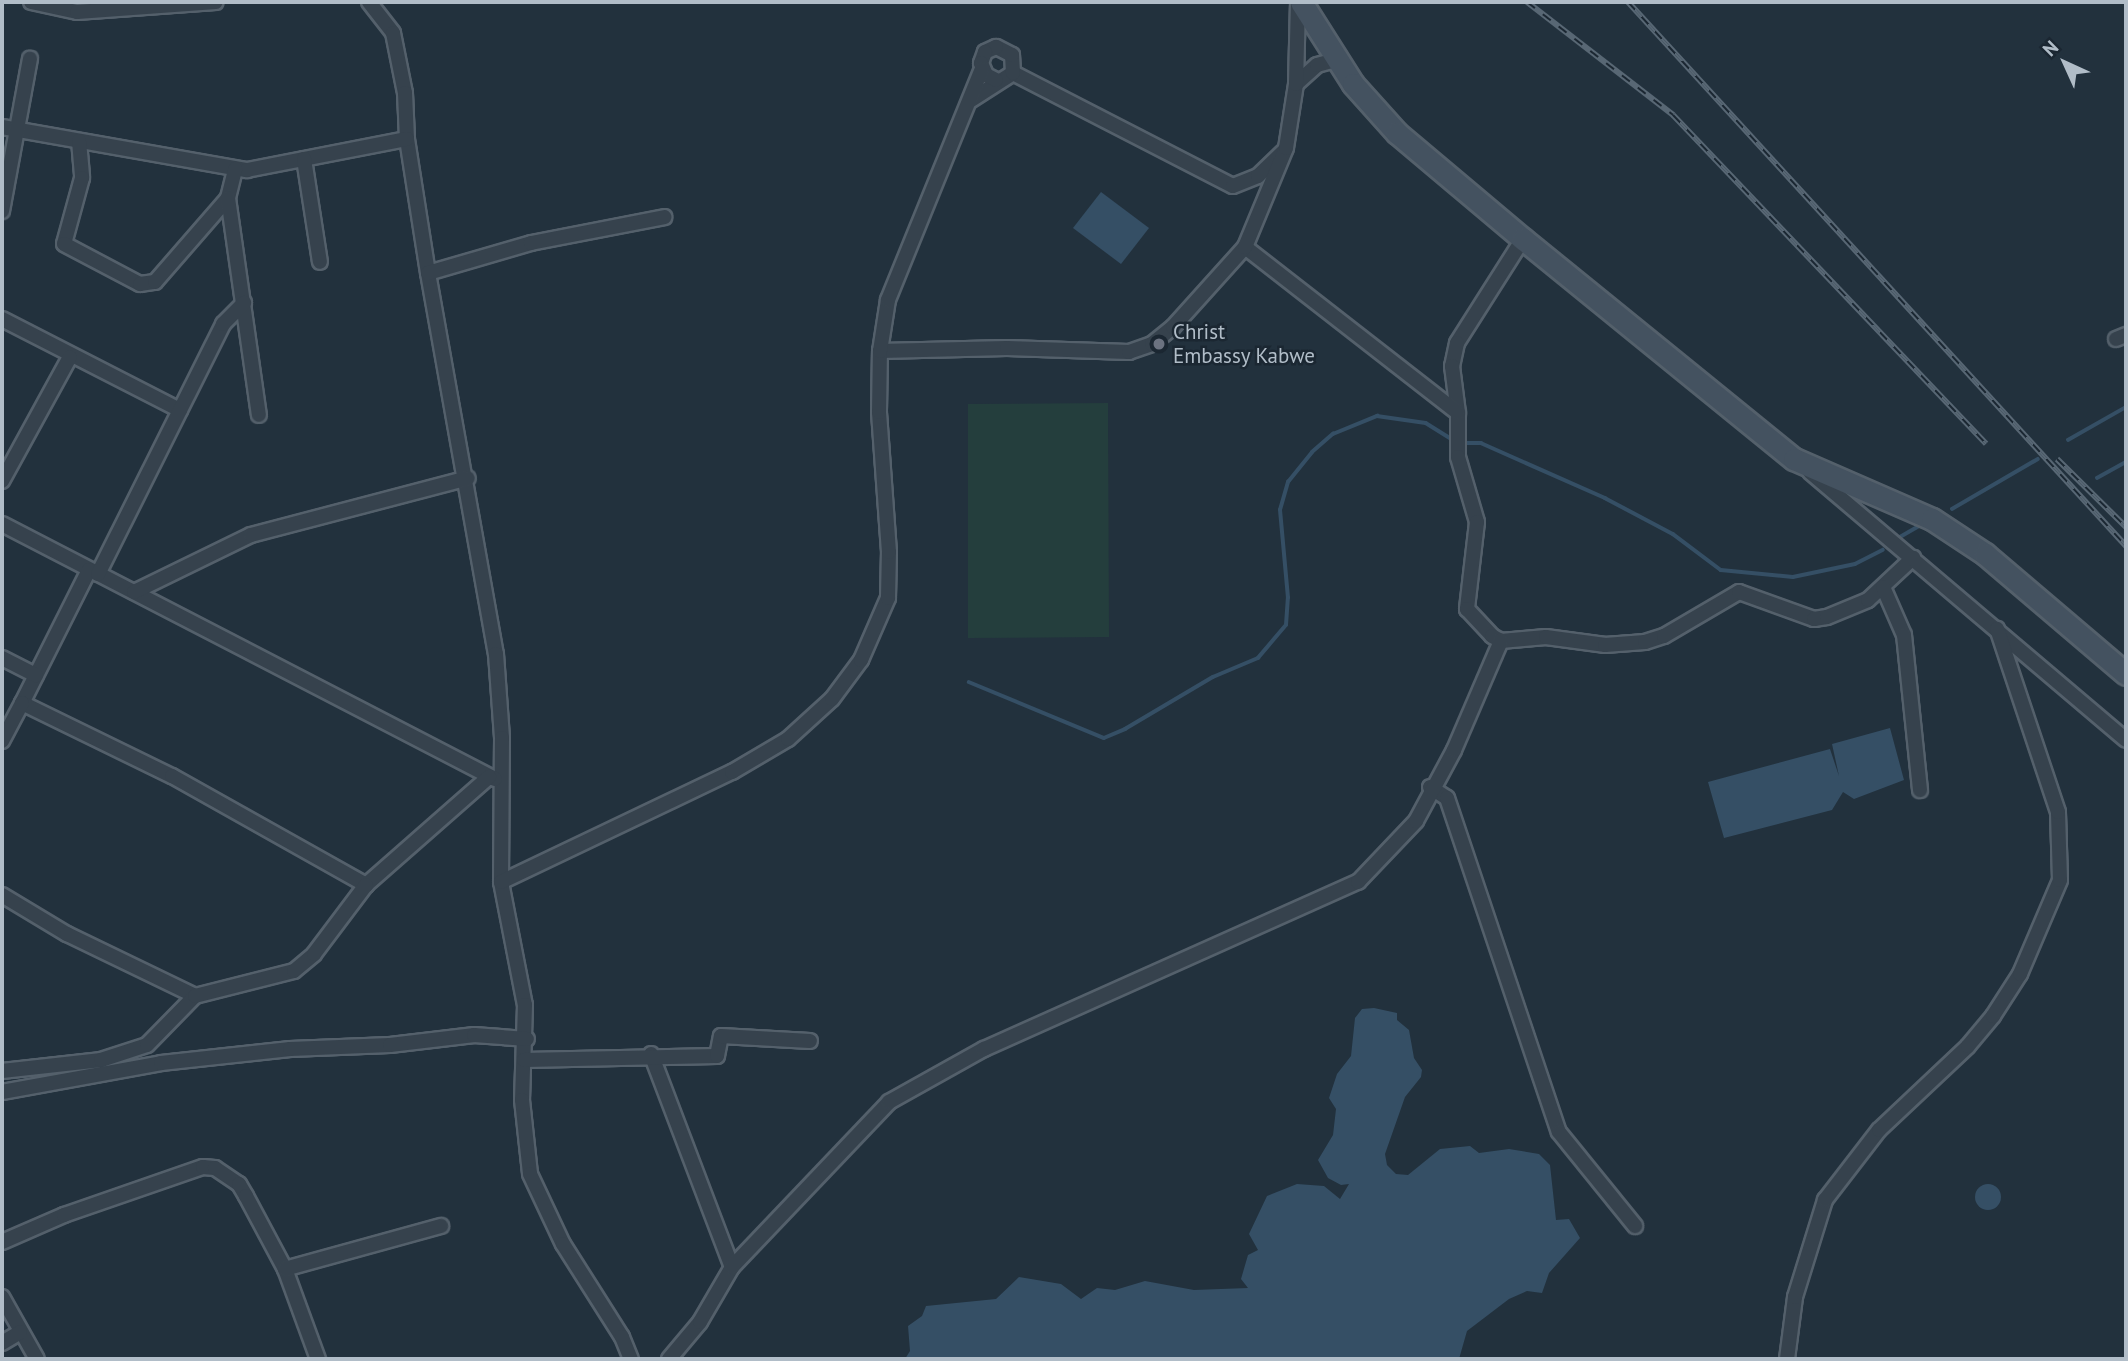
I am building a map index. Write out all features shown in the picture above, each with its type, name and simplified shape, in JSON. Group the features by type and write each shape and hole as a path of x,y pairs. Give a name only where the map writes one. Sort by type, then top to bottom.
{"street":[{"path":"31,2 49,9 216,2"},
{"path":"369,2 393,33 405,93 407,139 428,273 468,478 496,654 495,779 501,881 522,984 527,1039 524,1060 523,1140 530,1174 563,1244 622,1337 631,1359"},
{"path":"1300,2 1353,84 1397,133 1913,558 2126,740"},
{"path":"880,351 1142,349 1173,327 1245,247 1286,149 1296,84 1300,2"},
{"path":"501,881 732,772 788,739 832,699 861,660 888,598 880,351 888,300 909,239 970,101 982,69 985,52 1002,48 1012,55 1013,73"},
{"path":"2,211 30,59"},
{"path":"1296,84 1317,65 1339,59"},
{"path":"982,69 996,80"},
{"path":"970,101 996,80 1013,73 1233,186 1258,176 1286,149"},
{"path":"2,127 235,169 407,139"},
{"path":"79,141 82,178 64,244 140,284 155,282 228,198"},
{"path":"304,159 320,262"},
{"path":"235,169 228,198 259,415"},
{"path":"428,273 531,243 665,217"},
{"path":"1523,239 1457,343 1452,366 1459,420 1458,457 1477,522 1467,609 1475,622 1501,641 1546,637 1605,645 1645,642 1674,631 1739,592 1754,594 1814,619 1849,611 1884,587 1913,558"},
{"path":"1245,247 1459,420"},
{"path":"2,741 180,410 223,324 244,303"},
{"path":"2,319 70,358 180,410"},
{"path":"2,481 70,358"},
{"path":"1794,459 1932,519 1985,554 2126,674"},
{"path":"134,592 251,536 468,478"},
{"path":"2,524 495,779"},
{"path":"1884,587 1904,635 1920,790"},
{"path":"1787,1359 1795,1297 1825,1200 1879,1130 1968,1046 1993,1016 2020,974 2060,880 2058,812 1997,628"},
{"path":"669,1359 706,1313 732,1267 901,1094 984,1049 1358,882 1416,821 1430,787 1454,750 1501,641"},
{"path":"2,659 36,675"},
{"path":"22,703 172,776 366,885"},
{"path":"2,1071 101,1060 147,1045 195,996 294,971 314,954 366,885 495,779"},
{"path":"1430,787 1447,798 1559,1132 1635,1226"},
{"path":"2,895 67,934 195,996"},
{"path":"2,1092 161,1063 290,1049 390,1045 474,1035 527,1039"},
{"path":"524,1060 651,1054 717,1056 721,1037 810,1041"},
{"path":"651,1054 732,1267"},
{"path":"2,1242 64,1215 203,1167 215,1168 239,1184 285,1269 318,1359"},
{"path":"285,1269 441,1226"},
{"path":"2,1297 37,1359"},
{"path":"2,1343 20,1332"}],"green space":[{"path":"1108,403 1109,637 968,638 968,404"}],"water":[{"path":"1101,192 1149,228 1121,264 1073,228"},
{"path":"1890,728 1904,780 1854,799 1843,792 1832,810 1724,838 1708,782 1830,749 1839,776 1832,744"},
{"path":"1374,1008 1397,1013 1397,1020 1409,1030 1414,1058 1422,1070 1421,1077 1405,1097 1385,1154 1387,1165 1396,1174 1408,1175 1440,1149 1470,1146 1479,1153 1509,1149 1539,1154 1550,1165 1556,1220 1569,1219 1580,1238 1549,1273 1542,1293 1527,1291 1509,1299 1467,1331 1459,1359 905,1359 910,1351 908,1326 922,1316 926,1306 996,1299 1019,1277 1061,1284 1081,1299 1097,1288 1115,1290 1145,1281 1194,1290 1248,1288 1241,1279 1248,1255 1258,1250 1249,1234 1267,1196 1297,1184 1324,1186 1340,1199 1349,1184 1341,1185 1328,1178 1318,1160 1333,1135 1336,1109 1329,1098 1337,1074 1351,1056 1355,1018 1362,1009"},
{"path":"1988,1184 1997,1188 2001,1197 1997,1206 1988,1210 1979,1206 1975,1197 1979,1188"}],"waterway":[{"path":"2068,440 2126,407"},
{"path":"969,682 1104,738 1125,729 1213,677 1258,658 1286,625 1288,598 1280,510 1288,482 1312,452 1333,434 1377,416 1426,423 1455,441"},
{"path":"1462,443 1481,443 1605,498 1673,534 1721,570 1793,577 1855,564 1883,550"},
{"path":"1952,509 2038,459"},
{"path":"2097,478 2126,462"},
{"path":"1900,537 1919,526"}],"railway":[{"path":"1527,2 1673,115 1986,444"},
{"path":"1628,2 2126,546"},
{"path":"2057,459 2126,527"}],"place":[{"name":"Christ Embassy Kabwe","path":"1159,344"}]}
